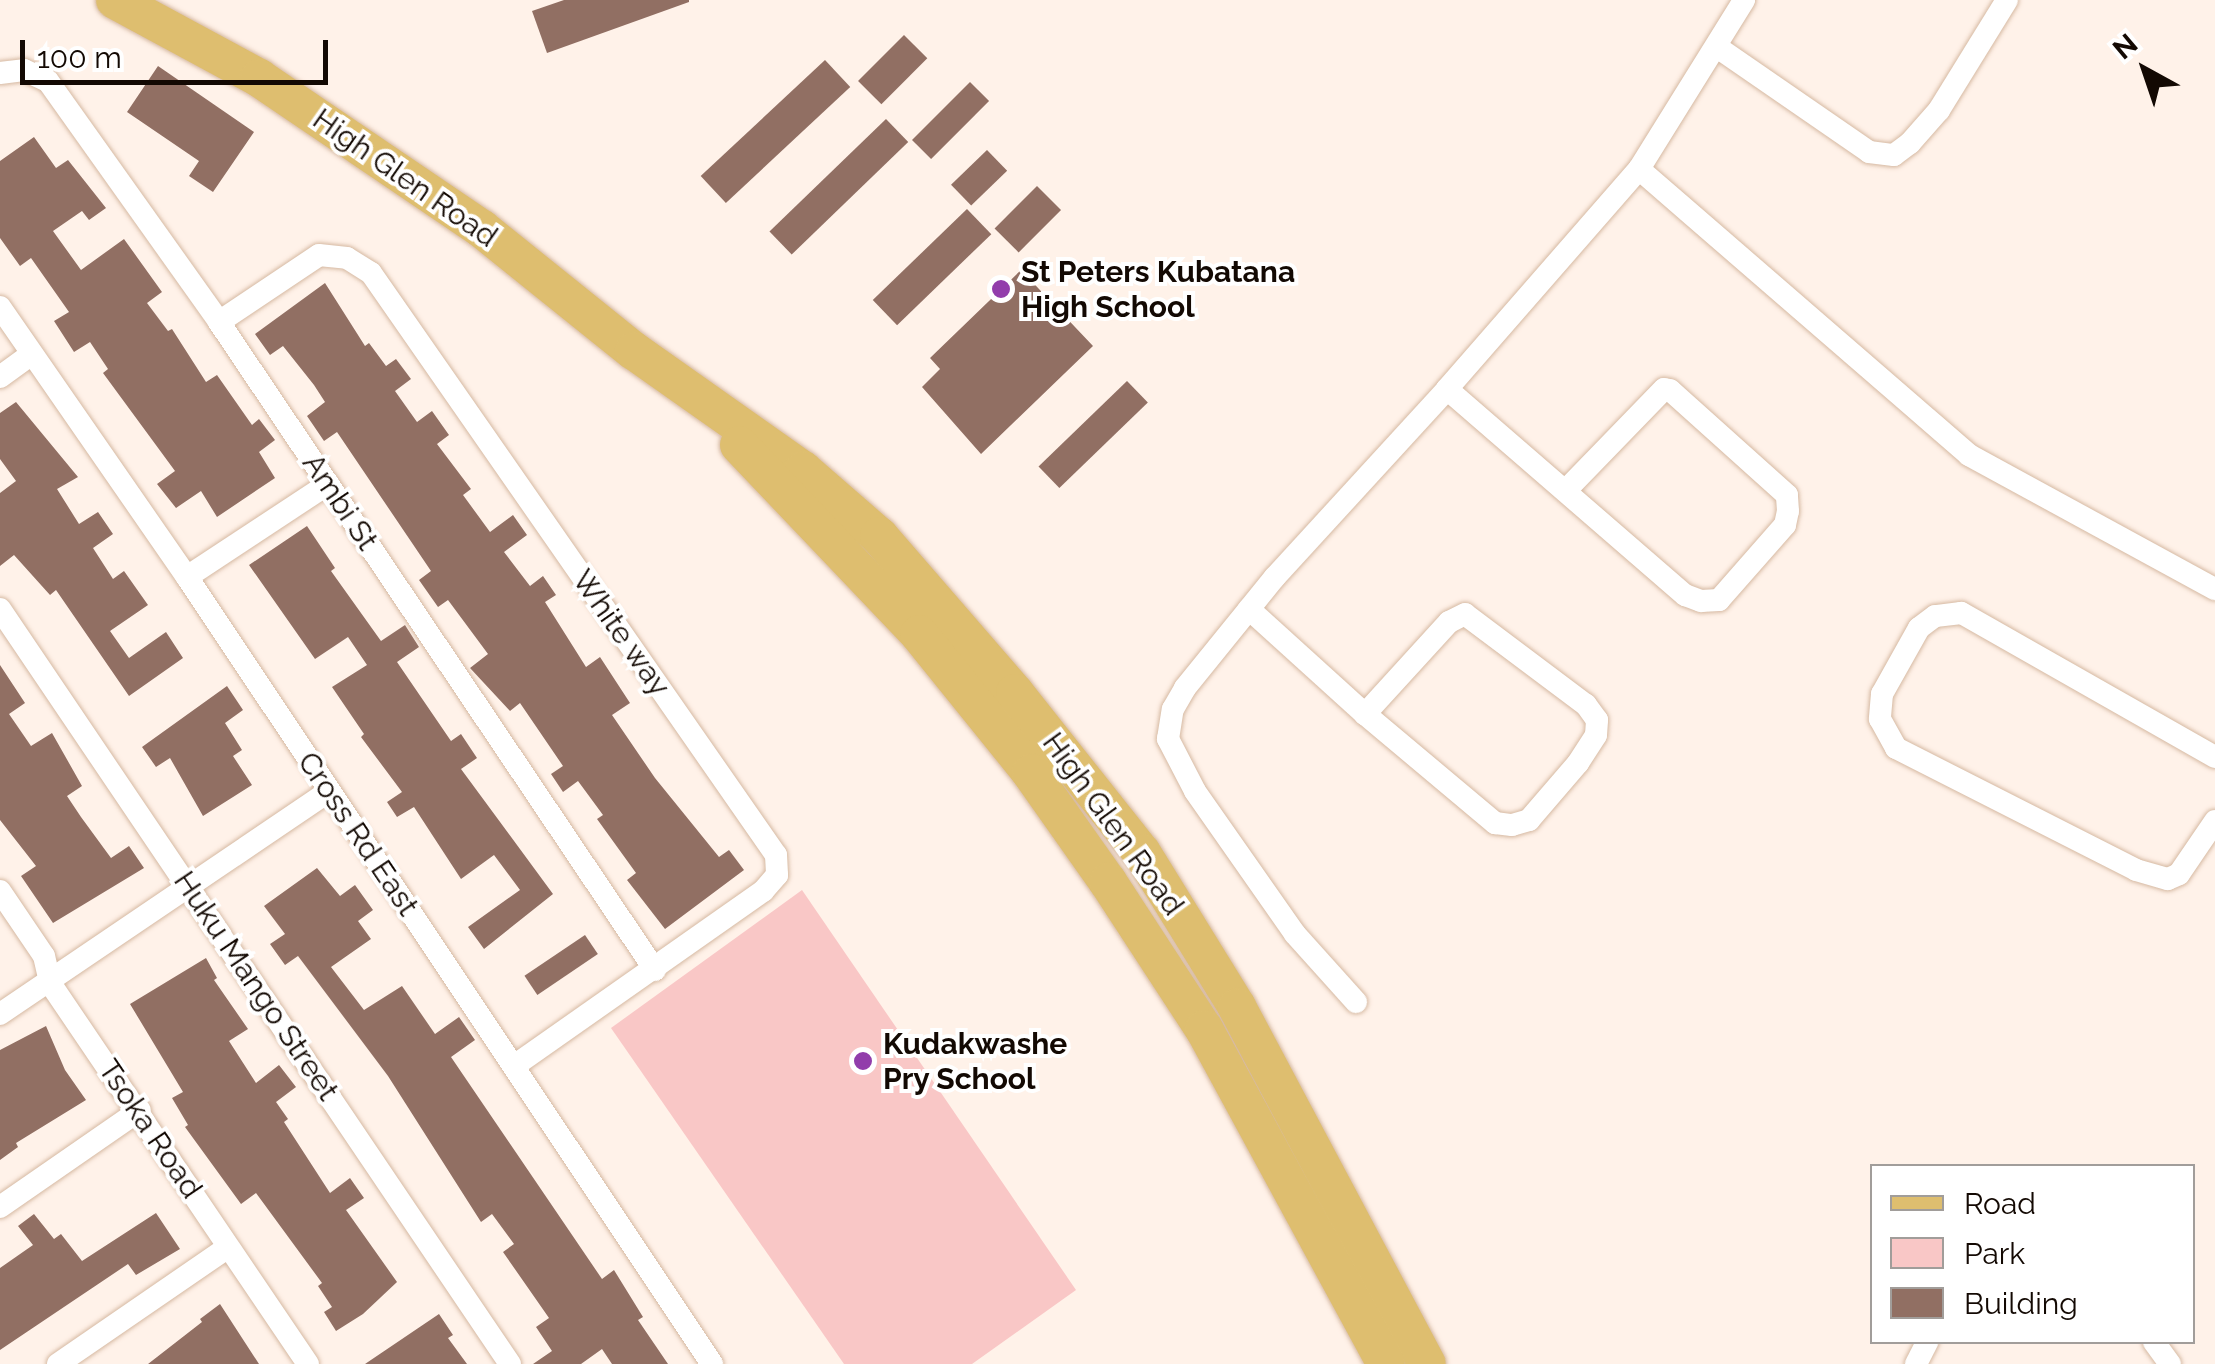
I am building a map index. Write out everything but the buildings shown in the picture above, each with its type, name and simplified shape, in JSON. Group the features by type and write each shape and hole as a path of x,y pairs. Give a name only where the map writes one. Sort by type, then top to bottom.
{"main road":[{"name":"High Glen Road","path":"115,0 259,78 482,229 679,382 803,470 878,536 1016,692 1142,853 1237,1007 1427,1364"},
{"name":"High Glen Road","path":"679,382 920,634 1031,773 1204,1029 1386,1364"}],"street":[{"path":"1356,1002 1296,934 1195,790 1168,739 1173,709 1185,688 1249,609 1639,169 1744,0"},
{"path":"1717,47 1868,152 1894,155 1910,144 1939,110 2007,0"},
{"name":"Ambi St","path":"0,73 24,70 48,81 220,322 654,970"},
{"path":"1639,169 1969,455 2215,588"},
{"name":"White way","path":"220,322 320,255 347,258 372,273 776,855 776,875 762,890 515,1065"},
{"name":"Cross Rd East","path":"0,306 30,355 188,578 712,1364"},
{"path":"0,377 30,355"},
{"path":"1448,389 1685,595 1701,601 1719,600 1784,525 1788,511 1788,495 1664,388 1566,490"},
{"path":"188,578 328,484"},
{"name":"Huku Mango Street","path":"0,609 510,1364"},
{"path":"1249,609 1365,714 1494,823 1512,825 1529,820 1578,763 1596,735 1596,720 1586,705 1465,614 1450,622 1365,714"},
{"path":"2215,757 1962,613 1935,616 1918,628 1882,694 1880,719 1896,748 2136,870 2168,879 2179,874 2215,820"},
{"path":"0,1014 329,791"},
{"name":"Tsoka Road","path":"0,891 44,956 50,983 140,1110 308,1364"},
{"path":"0,1207 140,1110"},
{"path":"58,1364 228,1247"}],"green space":[{"path":"802,890 1076,1290 972,1364 844,1364 611,1028"}],"place":[{"name":"St Peters Kubatana High School","path":"1001,289"},
{"name":"Kudakwashe Pry School","path":"863,1061"}]}
